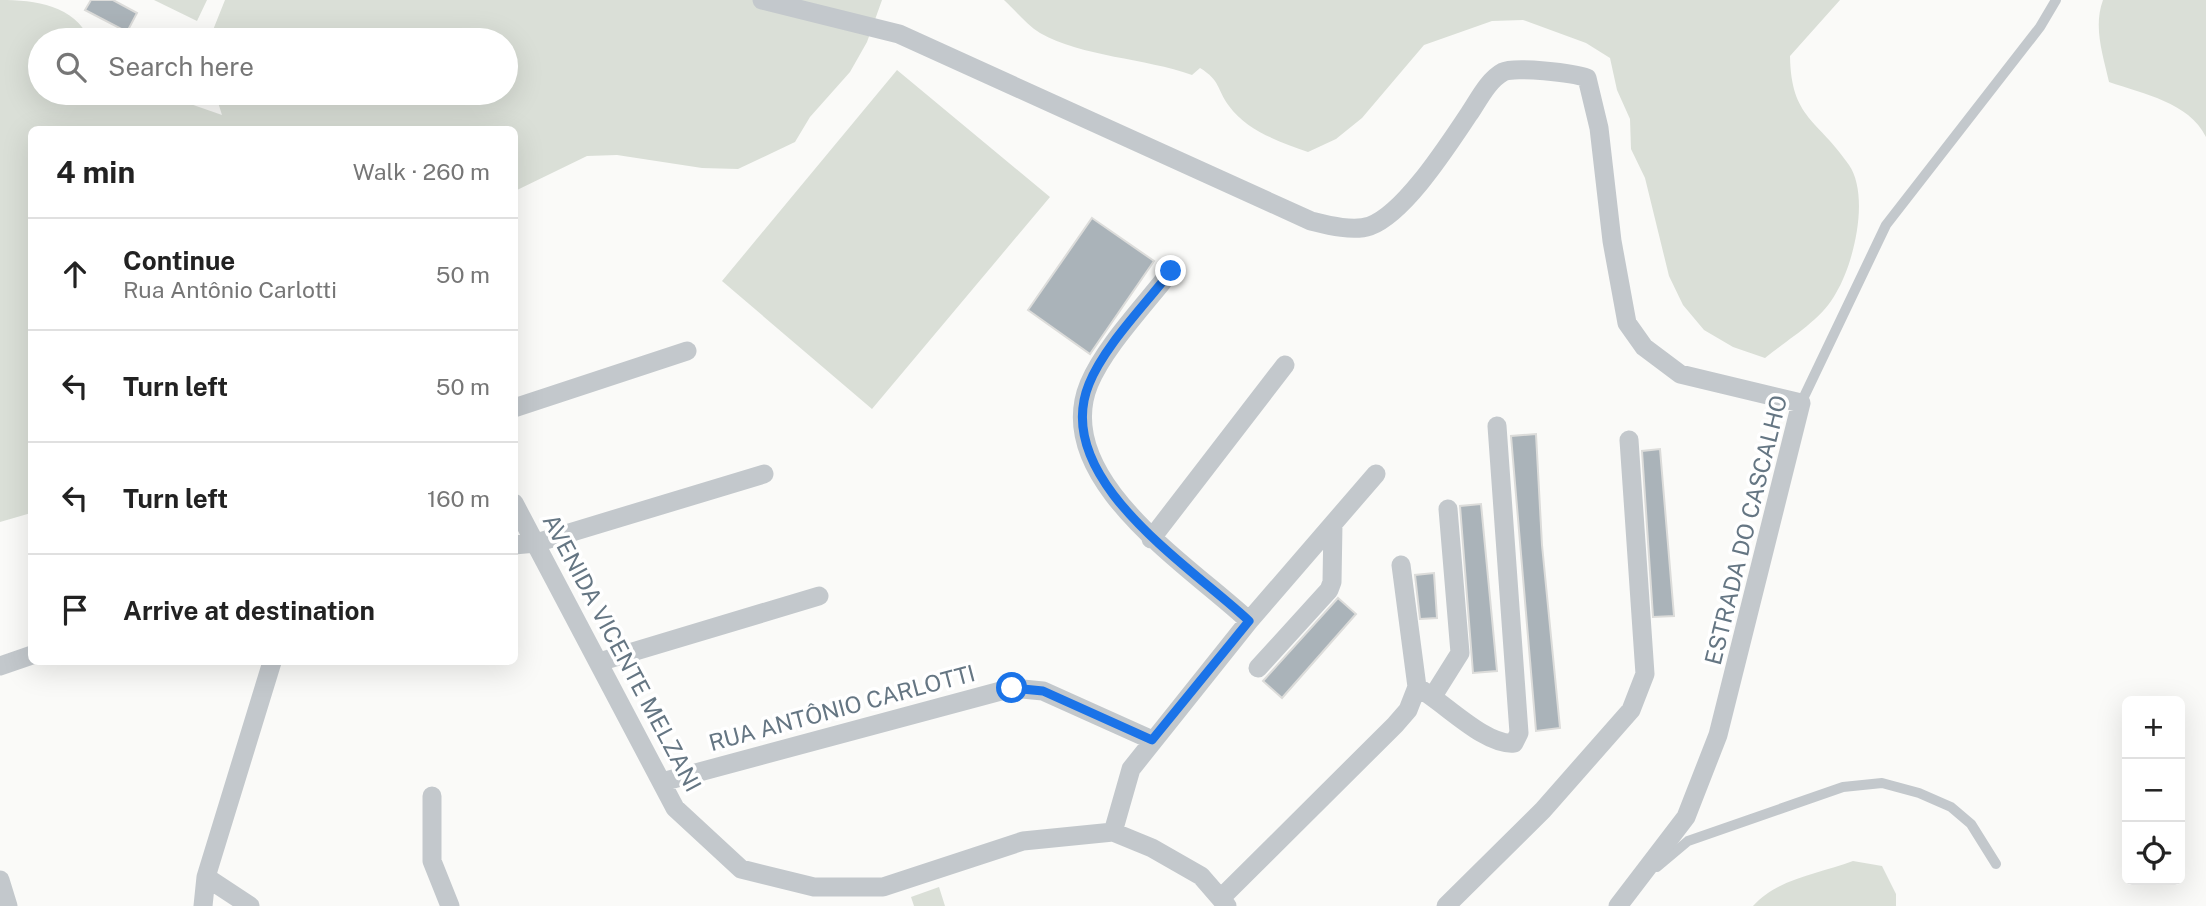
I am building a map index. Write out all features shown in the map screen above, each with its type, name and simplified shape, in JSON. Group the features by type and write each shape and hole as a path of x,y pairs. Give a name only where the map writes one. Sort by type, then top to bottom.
{"street":[{"path":"762,0 899,34 1311,220 1331,225 1368,227 1382,219 1435,166 1489,85 1503,72 1523,67 1539,73 1575,73 1587,78 1591,86 1627,323 1644,347 1680,374 1801,403"},
{"path":"1171,271 1097,367 1088,386 1084,435 1100,475 1151,539 1249,621"},
{"path":"518,407 687,351"},
{"path":"1151,539 1284,365"},
{"name":"ESTRADA DO CASCALHO","path":"1618,906 1638,884 1686,817 1718,735 1801,403"},
{"path":"1401,565 1425,691 1488,737 1504,744 1514,743 1519,733 1497,426"},
{"path":"1446,906 1543,810 1631,710 1645,674 1629,440"},
{"path":"518,545 536,543 764,474"},
{"path":"1113,832 1131,769 1152,740 1249,621 1376,474"},
{"path":"1224,902 1395,725 1460,653 1448,509"},
{"name":"AVENIDA VICENTE MELZANI","path":"518,510 675,808 741,869 814,887 886,897 1023,841 1113,832 1152,848 1201,876 1224,902"},
{"path":"1258,668 1329,590 1332,582 1333,524"},
{"path":"599,662 819,596"},
{"path":"0,666 28,656"},
{"path":"203,906 206,877 271,665"},
{"name":"RUA ANTÔNIO CARLOTTI","path":"662,782 1012,688 1043,691 1152,740"},
{"path":"432,796 432,861 450,906"},
{"path":"206,877 250,906"},
{"path":"0,880 8,906"}],"lane":[{"name":"ESTRADA DO CASCALHO","path":"1801,403 1886,225 2040,27 2056,0"},
{"path":"1638,884 1688,841 1843,788 1882,783 1919,793 1951,807 1971,824 1996,864"}],"shaded area":[{"path":"0,0 27,1 52,7 64,12 83,28 28,28 28,105 193,105 222,115 219,105 518,105 518,28 214,28 225,0 882,0 867,42 850,72 810,117 795,142 738,169 702,168 617,155 587,156 518,190 518,126 28,126 28,514 0,522"},
{"path":"154,0 207,0 197,21"},
{"path":"1004,0 1840,0 1790,56 1795,93 1801,106 1838,150 1855,178 1859,211 1849,265 1836,293 1822,312 1765,358 1733,347 1704,330 1683,305 1669,276 1645,178 1631,149 1630,119 1617,90 1610,58 1586,43 1523,20 1492,21 1424,45 1362,118 1336,139 1308,152 1265,135 1236,115 1215,81 1200,68 1192,75 1057,41 1035,30"},
{"path":"2103,0 2206,0 2206,137 2198,125 2177,107 2109,82 2099,31"},
{"path":"897,70 1050,197 872,409 722,281"},
{"path":"1853,861 1882,866 1896,894 1896,906 1753,906 1774,889 1787,883"},
{"path":"939,887 945,906 914,906 911,897"}],"building":[{"path":"91,0 113,0 137,13 129,28 119,28 85,10"},
{"path":"1092,218 1154,261 1090,354 1028,310"},
{"path":"1536,434 1542,545 1560,728 1536,731 1511,436"},
{"path":"1660,449 1674,616 1653,617 1642,451"},
{"path":"1481,504 1497,671 1473,673 1460,506"},
{"path":"1434,573 1437,618 1420,619 1415,575"},
{"path":"1338,598 1356,614 1282,698 1263,681"}],"route":[{"path":"1012,688 1043,691 1152,740 1249,621 1151,539 1100,475 1089,454 1084,435 1088,386 1097,367 1171,271"}]}
